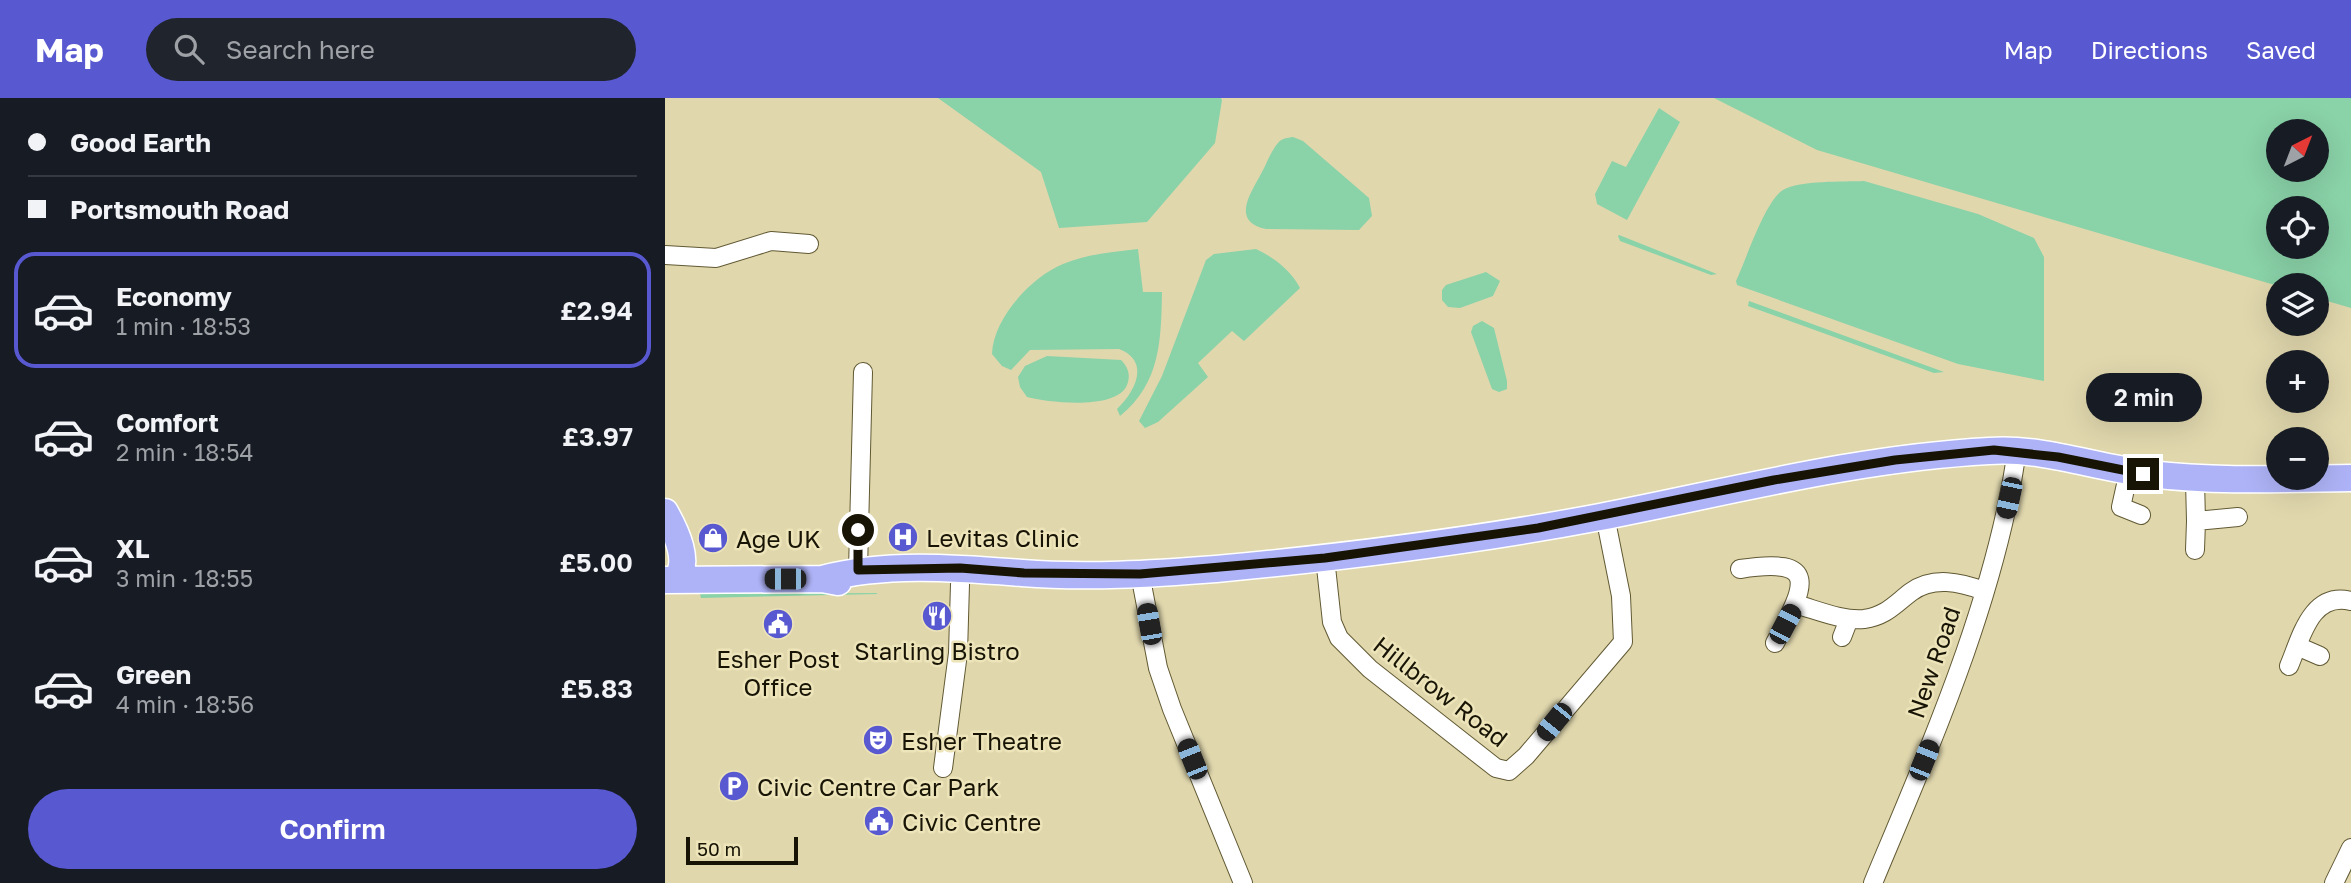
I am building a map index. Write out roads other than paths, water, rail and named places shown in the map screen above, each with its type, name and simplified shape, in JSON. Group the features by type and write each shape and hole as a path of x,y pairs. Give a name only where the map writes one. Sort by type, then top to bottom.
{"main road":[{"path":"670,580 822,579 886,586 960,576 1024,573 1140,574 1325,558 1501,534 1605,516 1774,480 1895,460 1994,450 2017,451 2195,480 2351,478"},
{"path":"670,521 718,579"},
{"path":"670,521 683,570 670,580"},
{"path":"822,579 858,570 960,576"}],"street":[{"path":"665,255 716,258 771,241 809,244"},
{"path":"858,570 863,372"},
{"name":"New Road","path":"1873,883 1933,737 1984,591 2005,519 2017,451"},
{"path":"2129,471 2121,507 2141,515"},
{"path":"2195,480 2195,550"},
{"name":"Hillbrow Road","path":"1325,558 1332,622 1339,638 1350,651 1496,768 1509,771 1526,756 1623,642 1621,596 1605,516"},
{"path":"2196,521 2238,516"},
{"path":"1740,569 1767,565 1793,568 1799,578 1795,604 1775,643"},
{"path":"1140,574 1158,668 1243,883"},
{"path":"943,768 958,653 960,576"},
{"path":"1795,604 1849,618 1883,614 1899,605 1910,593 1933,583 1952,582 1984,591"},
{"path":"2289,666 2314,611 2327,602 2351,601"},
{"path":"1842,637 1849,618"},
{"path":"2297,646 2320,656"},
{"path":"2334,883 2351,848"}],"place":[{"name":"Levitas Clinic","path":"903,537"},
{"name":"Age UK","path":"713,538"},
{"name":"Starling Bistro","path":"937,616"},
{"name":"Esher Post Office","path":"778,624"},
{"name":"Esher Theatre","path":"878,740"},
{"name":"Civic Centre Car Park","path":"734,786"},
{"name":"Civic Centre","path":"879,821"}]}
